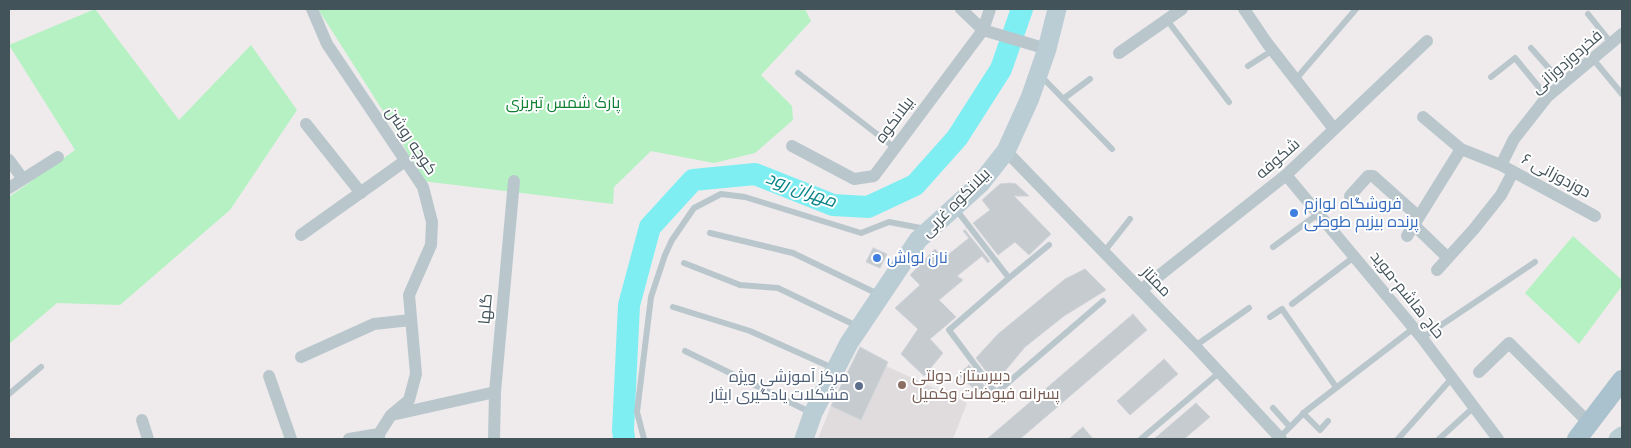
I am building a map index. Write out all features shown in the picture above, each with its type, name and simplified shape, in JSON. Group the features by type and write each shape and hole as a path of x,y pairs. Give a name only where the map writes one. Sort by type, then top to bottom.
{"main road":[{"path":"1589,431 1622,380"},
{"path":"1577,439 1589,431 1622,393"}],"street":[{"name":"کوچه روشن","path":"312,9 327,44 423,187 432,222 431,245 409,295 416,374 409,400 391,415 379,437"},
{"path":"961,9 983,30 1048,50"},
{"name":"بیلانکوه","path":"792,146 854,179 874,176 983,30 990,9"},
{"name":"بیلانکوه غربی","path":"804,439 813,413 849,343 918,240 980,184 1006,151 1030,98 1048,50 1057,9"},
{"path":"1119,53 1182,9"},
{"path":"1244,9 1334,129"},
{"name":"فخردوزدوزانی","path":"1501,165 1514,139 1547,97 1622,34"},
{"name":"شکوفه","path":"1141,290 1286,175 1427,41"},
{"name":"دوزدوزانی ۶","path":"1423,117 1462,149 1501,165 1595,216"},
{"path":"306,124 361,193"},
{"path":"1414,226 1462,149"},
{"name":"ممتاز","path":"1006,151 1220,372 1280,439"},
{"path":"9,188 58,157"},
{"path":"9,160 23,179"},
{"path":"301,235 405,161"},
{"path":"1436,270 1474,229 1501,195 1513,172"},
{"name":"حاج هاشم-موید","path":"1286,175 1418,333 1498,439"},
{"path":"1350,196 1368,176 1373,176 1414,226 1448,258"},
{"name":"گلها","path":"494,439 495,392 514,181"},
{"path":"301,357 374,324 411,320"},
{"path":"1479,372 1509,344 1589,431"},
{"path":"269,376 291,439"},
{"path":"391,415 495,392"},
{"path":"142,420 148,439"},
{"path":"1618,439 1622,436"},
{"path":"349,439 379,437"}],"lane":[{"path":"1296,79 1356,9"},
{"path":"1588,14 1612,44"},
{"path":"1167,20 1229,102"},
{"path":"1532,48 1563,84"},
{"path":"1248,66 1273,50"},
{"path":"1491,77 1515,58 1547,97"},
{"path":"1593,59 1622,94"},
{"path":"798,73 895,148"},
{"path":"1039,74 1112,149"},
{"path":"1063,99 1090,79"},
{"path":"644,439 637,412 651,297 672,240 694,208 721,194 745,197 861,232 889,222 930,230"},
{"path":"954,208 1009,278"},
{"path":"1272,247 1318,214"},
{"path":"1104,252 1130,219"},
{"path":"710,234 792,253 881,296"},
{"path":"1049,245 949,330 996,393 1103,301"},
{"path":"1292,304 1354,257"},
{"path":"1280,439 1303,413 1336,387 1418,333 1534,262"},
{"path":"684,263 740,285 778,288 860,327"},
{"path":"673,306 750,332 836,370"},
{"path":"1195,346 1249,308"},
{"path":"1270,317 1282,309 1336,387"},
{"path":"685,351 813,413"},
{"path":"9,394 41,367"},
{"path":"1141,439 1220,372"},
{"path":"1398,439 1452,378"},
{"path":"1439,439 1474,407"},
{"path":"1273,408 1290,427"},
{"path":"1303,413 1320,430 1328,421"}],"shaded area":[{"name":"دبیرستان دولتی پسرانه فیوضات وکمیل","path":"886,366 967,403 953,439 818,439 831,406 861,420"}],"green space":[{"path":"95,9 179,120 251,45 297,110 230,210 120,305 57,303 9,344 9,197 75,150 9,45"},
{"name":"پارک شمس تبریزی","path":"318,9 805,9 811,21 761,75 792,106 793,120 755,153 714,163 651,151 614,187 613,204 422,181 397,133"},
{"path":"1573,236 1622,280 1622,286 1579,344 1525,293"}],"building":[{"path":"1000,184 1016,184 1029,196 1014,196 1051,234 1029,255 1015,242 998,255 973,223 990,210 982,200"},
{"path":"965,230 990,261 988,263 982,256 957,276 963,280 939,300 956,317 930,339 943,353 924,376 901,354 918,329 895,308 920,285 910,275 935,249 944,258 969,238 963,231"},
{"name":"نان لواش","path":"873,248 887,254 880,268 866,262"},
{"path":"1085,269 1106,290 1064,316 1025,347 995,383 976,358 998,334 1065,279"},
{"path":"1133,314 1147,330 1020,439 987,439"},
{"name":"مرکز آموزشی ویژه مشکلات یادگیری ایثار","path":"860,347 888,362 861,420 831,406"},
{"path":"1164,359 1178,374 1130,415 1117,401"},
{"path":"969,365 988,391 984,397 958,375"},
{"path":"1196,403 1210,417 1184,439 1154,439"},
{"path":"1083,427 1093,439 1069,439"}],"waterway":[{"name":"مهران رود","path":"624,439 629,305 650,227 693,180 755,174 833,205 868,207 915,185 957,138 1001,69 1022,9"}],"place":[{"name":"فروشگاه لوازم پرنده بیزیم طوطی","path":"1294,213"},
{"name":"نان لواش","path":"877,258"},
{"name":"دبیرستان دولتی پسرانه فیوضات وکمیل","path":"902,385"},
{"name":"مرکز آموزشی ویژه مشکلات یادگیری ایثار","path":"859,386"}]}
